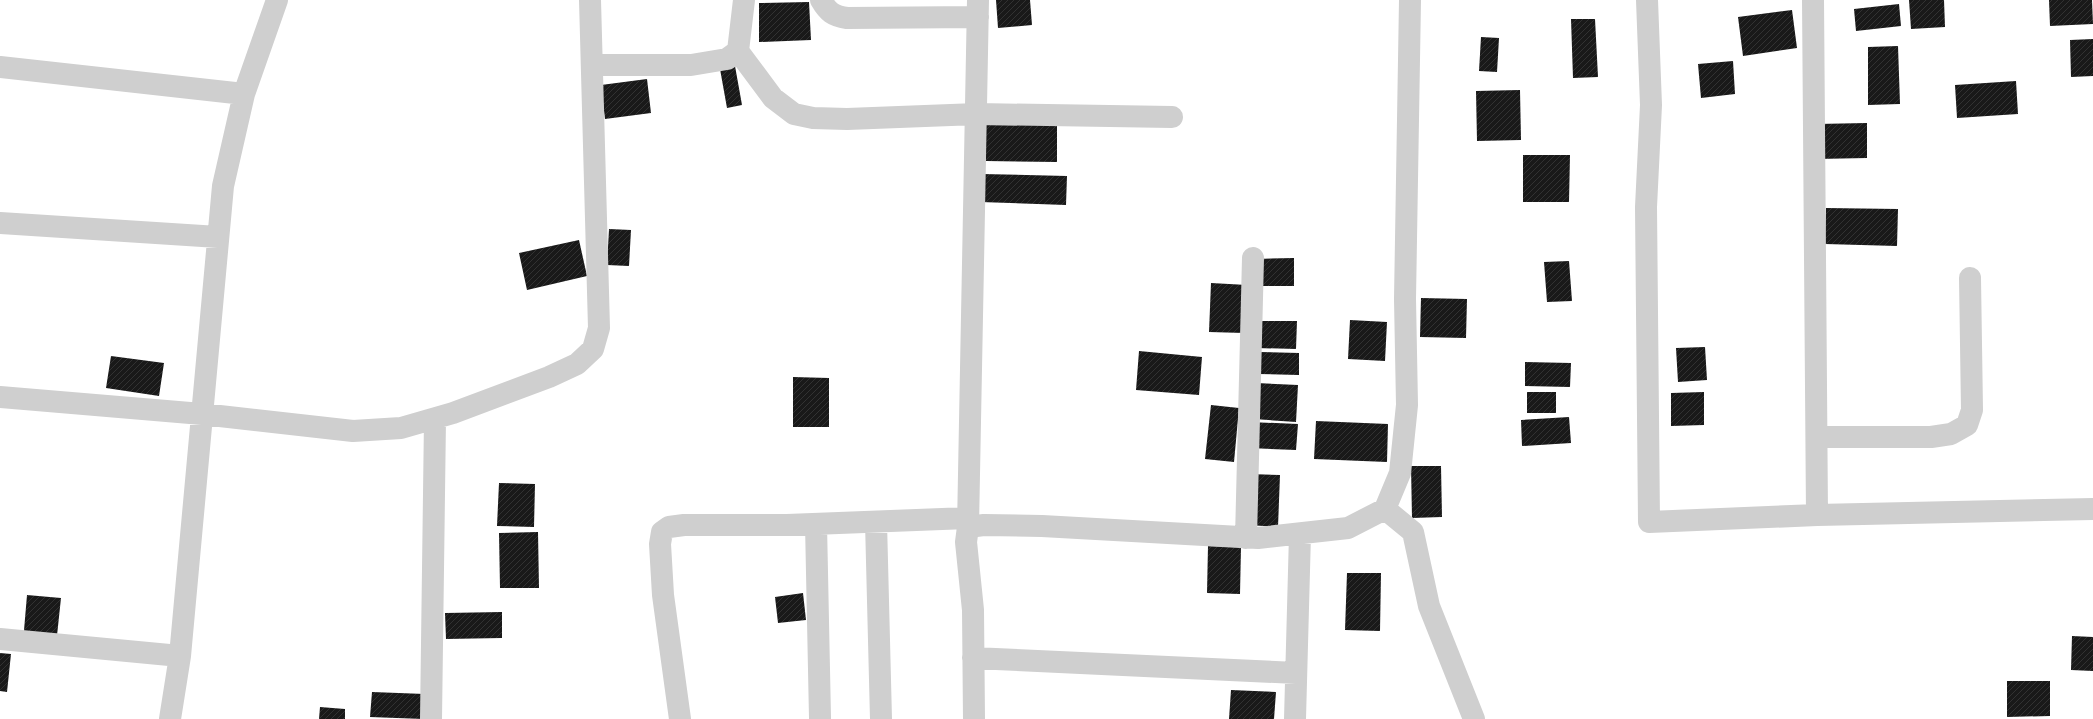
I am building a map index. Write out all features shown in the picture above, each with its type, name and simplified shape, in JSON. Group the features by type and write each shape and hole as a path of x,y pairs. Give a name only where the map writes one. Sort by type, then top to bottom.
{"street":[{"path":"170,719 180,656 223,186 244,94 277,0"},
{"path":"0,397 202,414 353,431 400,428 435,419 549,377 577,364 593,349 599,328 590,0"},
{"path":"744,0 738,51 773,98 794,114 813,118 847,119 977,114 1172,118"},
{"path":"821,0 827,11 834,16 847,18 978,8 968,523 966,542 973,610 974,719"},
{"path":"680,719 664,595 660,544 662,532 669,527 684,525 876,522 968,523 1258,538 1348,528 1385,509 1400,473 1407,405 1405,299 1410,0"},
{"path":"1648,0 1650,105 1646,207 1649,522 1817,515 2093,509"},
{"path":"1813,0 1817,515"},
{"path":"592,64 691,65 727,59 738,51"},
{"path":"0,67 244,94"},
{"path":"0,223 218,237"},
{"path":"1246,538 1253,258"},
{"path":"1816,437 1931,437 1951,434 1967,425 1972,410 1970,278"},
{"path":"431,719 435,419"},
{"path":"1385,509 1413,532 1429,606 1474,719"},
{"path":"876,522 881,719"},
{"path":"816,524 820,718"},
{"path":"1295,719 1300,534"},
{"path":"0,640 180,656"},
{"path":"973,658 1296,673"}],"building":[{"path":"996,0 1030,0 1032,25 998,28"},
{"path":"1909,0 1944,0 1945,27 1911,29"},
{"path":"2049,0 2092,0 2093,24 2050,26"},
{"path":"809,2 811,40 759,42 759,3"},
{"path":"1899,4 1901,26 1856,31 1854,9"},
{"path":"1792,10 1797,48 1743,56 1738,17"},
{"path":"1571,19 1595,19 1598,77 1573,78"},
{"path":"1481,37 1499,38 1497,72 1479,71"},
{"path":"2093,39 2093,76 2071,77 2070,40"},
{"path":"1898,46 1900,104 1868,105 1868,47"},
{"path":"1733,61 1735,94 1701,98 1698,64"},
{"path":"735,66 742,105 727,108 720,69"},
{"path":"647,79 651,113 605,119 601,85"},
{"path":"2016,81 2018,114 1957,118 1955,85"},
{"path":"1520,90 1521,140 1477,141 1476,91"},
{"path":"986,121 1057,122 1057,162 986,161"},
{"path":"1867,123 1867,158 1817,159 1816,124"},
{"path":"1523,155 1570,155 1569,202 1523,202"},
{"path":"981,174 1067,176 1066,205 980,202"},
{"path":"1826,208 1898,209 1897,246 1825,244"},
{"path":"609,229 631,230 629,266 607,265"},
{"path":"579,240 587,276 527,290 519,253"},
{"path":"1294,258 1294,286 1255,286 1255,259"},
{"path":"1569,261 1572,301 1547,302 1544,262"},
{"path":"1211,283 1247,285 1244,333 1209,332"},
{"path":"1421,298 1467,299 1466,338 1420,337"},
{"path":"1350,320 1387,322 1385,361 1348,359"},
{"path":"1257,321 1297,321 1296,349 1256,348"},
{"path":"1705,347 1707,380 1678,382 1676,348"},
{"path":"1139,351 1202,357 1199,395 1136,390"},
{"path":"1259,352 1299,353 1299,375 1258,374"},
{"path":"111,356 164,363 159,396 106,388"},
{"path":"1525,362 1571,363 1570,387 1525,386"},
{"path":"793,377 829,378 829,427 793,427"},
{"path":"1256,383 1298,385 1296,422 1254,419"},
{"path":"1527,392 1556,392 1556,413 1527,413"},
{"path":"1704,392 1704,425 1671,426 1671,393"},
{"path":"1211,405 1239,408 1234,462 1205,459"},
{"path":"1569,417 1571,443 1522,446 1521,420"},
{"path":"1316,421 1388,424 1387,462 1314,459"},
{"path":"1249,422 1298,424 1296,450 1249,448"},
{"path":"1411,466 1441,466 1442,517 1412,518"},
{"path":"1249,474 1280,475 1278,527 1247,525"},
{"path":"499,483 535,484 534,527 497,526"},
{"path":"538,532 539,588 500,588 499,533"},
{"path":"1208,546 1241,547 1240,594 1207,593"},
{"path":"1347,573 1381,573 1380,631 1345,630"},
{"path":"803,593 806,620 778,623 775,597"},
{"path":"27,595 61,598 56,645 23,642"},
{"path":"502,612 502,638 446,639 445,613"},
{"path":"2072,636 2093,637 2093,671 2071,670"},
{"path":"0,653 11,654 7,692 0,691"},
{"path":"2007,681 2050,681 2050,716 2007,717"},
{"path":"1231,690 1276,692 1274,719 1229,719"},
{"path":"372,692 425,694 423,719 370,717"},
{"path":"320,707 345,709 345,719 319,719"}]}
